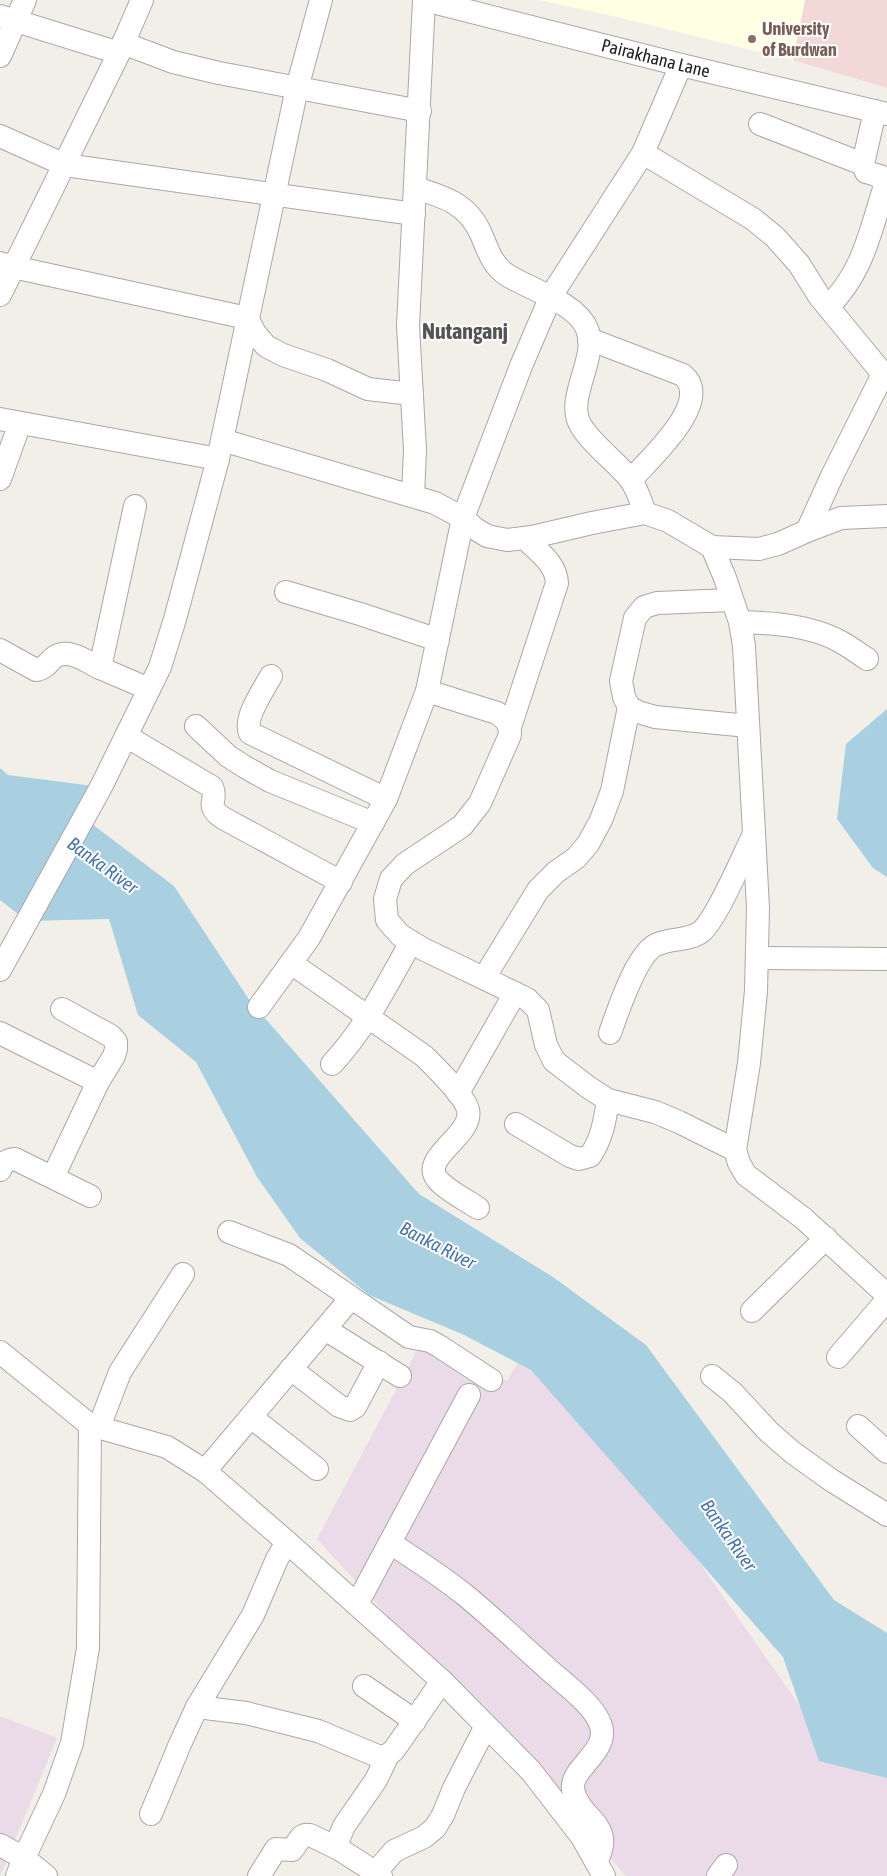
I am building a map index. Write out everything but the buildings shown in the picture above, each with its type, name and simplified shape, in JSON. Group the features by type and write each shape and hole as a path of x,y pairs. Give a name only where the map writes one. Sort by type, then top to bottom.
{"street":[{"path":"0,56 8,19 25,0"},
{"path":"0,295 7,265 65,165 142,0"},
{"path":"0,970 101,787 160,667 220,450 297,88 321,0"},
{"path":"413,496 415,450 408,326 425,0"},
{"name":"Pairakhana Lane","path":"425,0 681,65 881,113"},
{"path":"8,19 173,62 420,111"},
{"path":"259,1007 309,938 386,798 427,691 463,518 521,366 551,296 643,153 681,65"},
{"path":"828,308 843,292 857,269 884,203 884,179 866,172 863,164 881,113"},
{"path":"760,124 863,164"},
{"path":"0,136 65,165 414,214"},
{"path":"643,153 753,218 775,237 799,264 828,308 885,375 832,476 807,531"},
{"path":"416,188 444,197 462,207 472,218 480,232 494,264 507,275 551,296 580,318 587,329 589,339 588,352 576,404 576,415 580,425 587,434 631,480 645,513"},
{"path":"7,265 248,318"},
{"path":"248,318 255,333 266,346 283,355 327,370 368,389 412,394"},
{"path":"589,339 683,375 690,381 692,389 686,415 675,431 631,480"},
{"path":"0,480 10,421 220,450 413,496 435,503 463,518 487,536 507,540 645,513 668,521 712,547 759,549 778,544 842,518 887,516"},
{"path":"100,668 135,506"},
{"path":"525,538 553,565 557,574 557,583 510,727 510,735 480,803 462,826 405,864 391,879 385,899 387,920 400,934 423,949 527,999 538,1010 546,1044 554,1061 608,1100 655,1112 736,1150"},
{"path":"712,547 740,622 744,646 758,908 756,991 749,1063 736,1150 739,1163 746,1175 803,1218 887,1295"},
{"path":"286,592 438,640"},
{"path":"732,600 657,603 644,608 635,618 621,681 624,697 629,707 638,712 655,717 748,726"},
{"path":"740,622 767,622 825,634 840,641 867,659"},
{"path":"0,650 36,670 42,669 58,654 65,652 149,689"},
{"path":"271,676 250,717 248,728 250,733 386,798"},
{"path":"427,691 497,713 506,719 510,727"},
{"path":"484,978 538,890 556,872 576,858 588,844 602,820 612,791 629,707"},
{"path":"196,726 228,756 262,776 373,823"},
{"path":"126,736 212,787 214,795 212,808 222,818 341,882"},
{"path":"610,1033 637,965 645,954 656,944 691,938 703,930 717,910 754,836"},
{"path":"332,1064 369,1018 411,942"},
{"path":"757,958 887,959"},
{"path":"291,963 424,1056 443,1074 458,1093 468,1109 468,1120 463,1129 437,1160 433,1169 435,1177 442,1184 478,1208"},
{"path":"458,1093 515,993"},
{"path":"53,1177 98,1082 114,1056 116,1049 116,1042 111,1036 62,1009"},
{"path":"0,1033 98,1082"},
{"path":"516,1124 570,1156 579,1159 590,1156 596,1147 603,1128 608,1100"},
{"path":"0,1170 3,1163 15,1159 90,1196"},
{"path":"229,1232 289,1255 409,1337 430,1341 491,1380"},
{"path":"752,1311 826,1238"},
{"path":"20,1867 54,1794 72,1743 88,1648 94,1426 120,1372 183,1274"},
{"path":"205,1471 351,1298"},
{"path":"838,1357 887,1300"},
{"path":"325,1329 400,1376"},
{"path":"0,1352 94,1426 167,1447 205,1471 442,1681 531,1771 582,1837 600,1869"},
{"path":"291,1369 339,1406 350,1410 355,1406 379,1362"},
{"path":"712,1376 733,1393 769,1432 792,1452 831,1480 887,1515"},
{"path":"356,1604 469,1395"},
{"path":"251,1417 317,1469"},
{"path":"858,1426 887,1452"},
{"path":"151,1814 197,1707 253,1615 277,1559 287,1542"},
{"path":"390,1543 464,1595 579,1697 597,1716 602,1727 602,1739 594,1754 576,1777 573,1787 576,1799 599,1829 603,1840 600,1869"},
{"path":"339,1849 337,1842 339,1834 376,1780 388,1755 415,1721 442,1681"},
{"path":"364,1686 415,1721"},
{"path":"197,1707 246,1713 285,1722 318,1731 380,1757 388,1755"},
{"path":"259,1876 276,1850 292,1850 301,1836 306,1834 339,1849 378,1874 394,1851 409,1842 424,1837 435,1828 444,1815 454,1788 486,1726"},
{"path":"0,1845 20,1867 46,1876"}],"shaded area":[{"name":"University of Burdwan","path":"539,0 805,0 793,60 622,18"},
{"path":"805,0 887,0 887,88 793,60"},
{"path":"424,1337 507,1381 518,1362 584,1398 816,1729 887,1747 887,1876 626,1876 317,1539"},
{"path":"0,1716 57,1738 0,1876"}],"water":[{"path":"887,709 887,877 873,868 837,819 846,744"},
{"name":"Banka River","path":"0,768 8,775 101,787 84,818 174,886 250,1001 419,1194 553,1277 646,1345 834,1600 887,1633 887,1778 819,1761 783,1657 531,1370 462,1334 369,1295 300,1238 257,1177 196,1062 138,1015 109,919 27,921 0,900"}],"place":[{"name":"University of Burdwan","path":"752,39"}],"district":[{"name":"Nutanganj","path":"465,331"}]}
